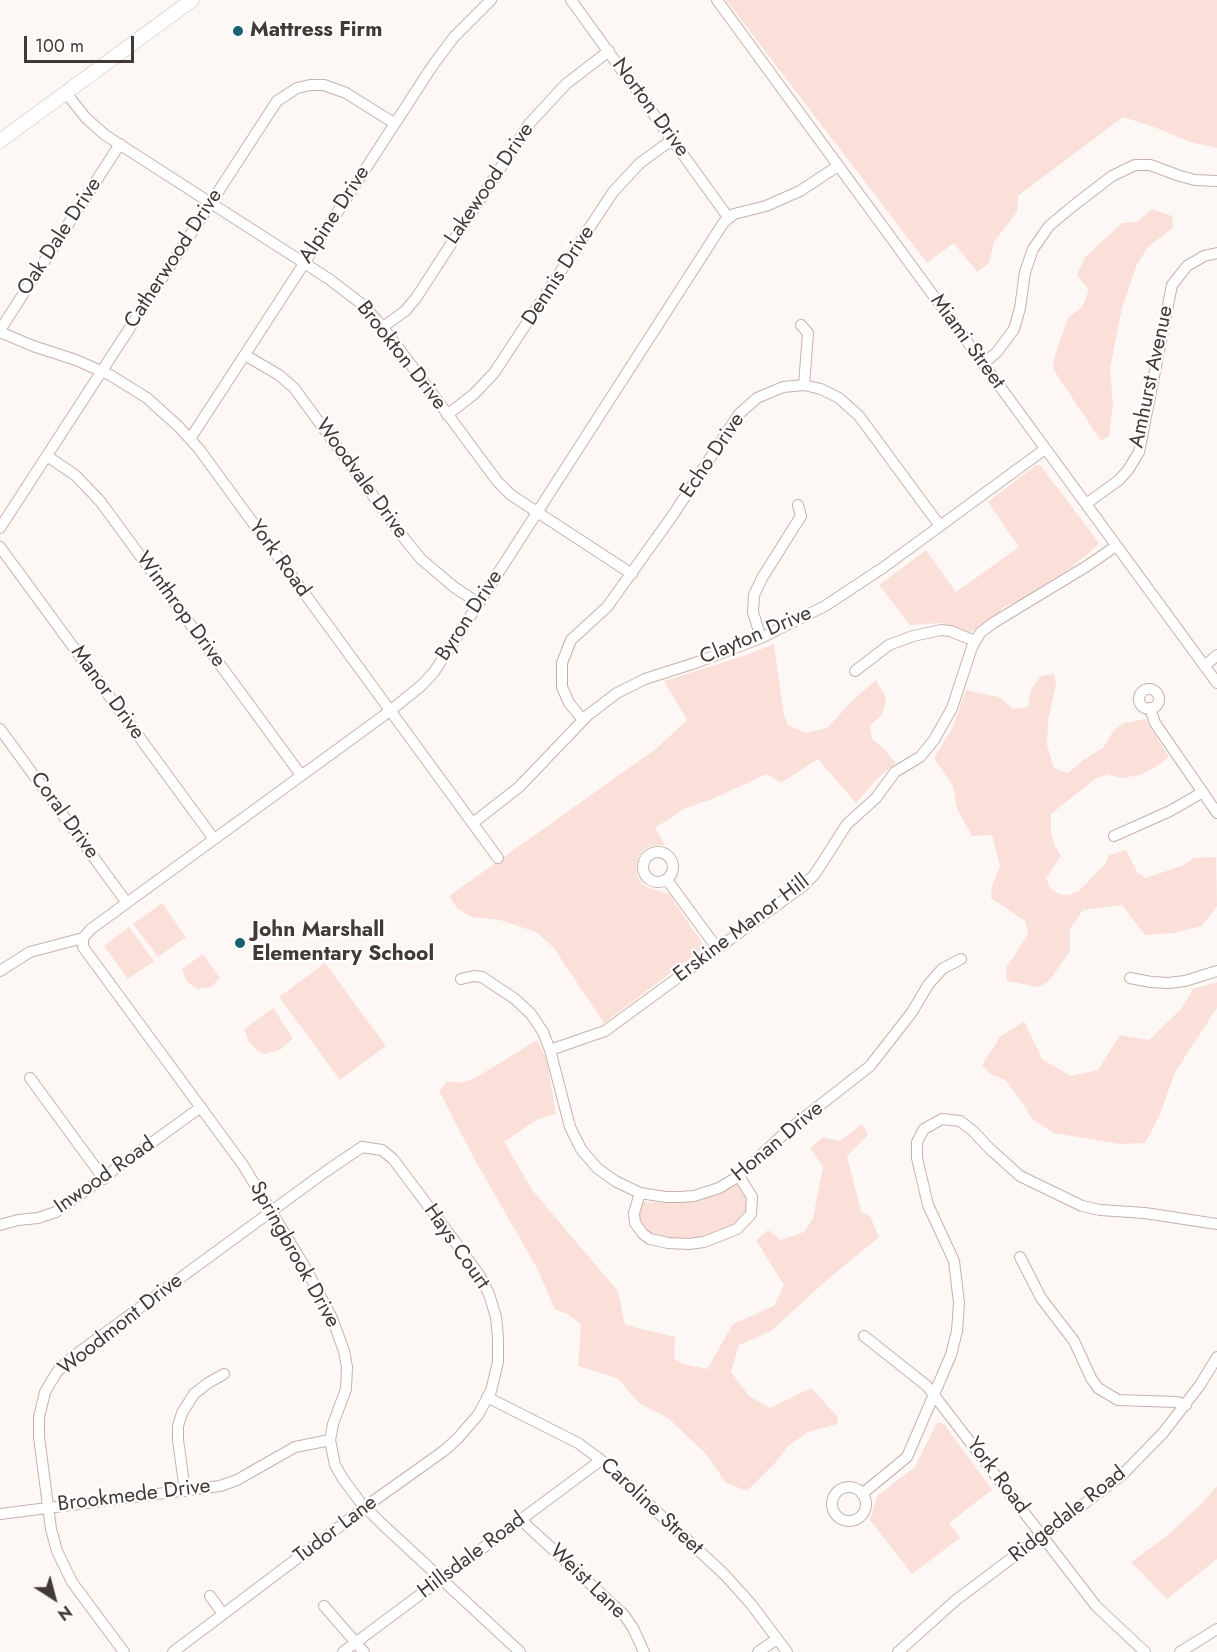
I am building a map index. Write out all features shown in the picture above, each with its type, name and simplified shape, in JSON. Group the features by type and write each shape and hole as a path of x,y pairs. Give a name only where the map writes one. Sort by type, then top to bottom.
{"main road":[{"path":"0,141 192,0"}],"street":[{"name":"Alpine Drive","path":"190,439 444,49 491,0"},
{"name":"Norton Drive","path":"571,0 728,217"},
{"name":"Miami Street","path":"717,0 1217,683"},
{"name":"Lakewood Drive","path":"383,327 405,311 416,298 510,152 536,116 566,84 609,51"},
{"name":"Catherwood Drive","path":"0,528 271,109 284,95 297,88 316,84 332,87 346,93 394,123"},
{"name":"Brookton Drive","path":"66,93 86,118 120,144 351,294 383,327 497,481 511,495 632,574"},
{"name":"Dennis Drive","path":"447,415 474,394 495,373 606,201 621,182 640,163 673,139"},
{"name":"Oak Dale Drive","path":"0,331 120,144"},
{"path":"728,217 787,197 808,186 838,165"},
{"path":"983,364 997,352 1014,330 1025,272 1033,249 1049,226 1073,206 1112,176 1135,165 1150,165 1195,180 1217,181"},
{"name":"Byron Drive","path":"0,971 30,952 83,938 91,929 417,690 434,672 728,217"},
{"name":"Amhurst Avenue","path":"1086,504 1119,480 1139,452 1173,285 1187,266 1204,256 1217,253"},
{"path":"801,325 808,333 804,385"},
{"name":"York Road","path":"0,331 20,341 101,371 147,398 190,439 498,858"},
{"name":"Woodvale Drive","path":"245,355 279,375 294,388 421,559 446,581 478,603"},
{"name":"Echo Drive","path":"583,720 569,703 562,687 563,656 570,640 600,615 674,515 739,414 749,404 765,394 783,387 804,385 832,394 853,409 940,526"},
{"name":"Clayton Drive","path":"472,823 519,787 583,720 606,701 645,679 717,656 761,638 844,594 1046,449"},
{"name":"Winthrop Drive","path":"47,456 75,475 93,493 301,775"},
{"path":"761,638 753,612 754,595 762,578 801,516 798,505"},
{"name":"Erskine Manor Hill","path":"550,1050 605,1031 803,886 815,874 847,824 876,798 895,772 920,757 928,749 952,708 975,641 980,633 1116,546"},
{"name":"Manor Drive","path":"0,547 214,839"},
{"path":"855,670 884,648 913,636 941,630 950,631 975,641"},
{"path":"1205,666 1217,655"},
{"path":"1150,708 1155,723 1217,813"},
{"name":"Coral Drive","path":"0,729 127,903"},
{"path":"1114,836 1170,811 1203,792"},
{"path":"667,880 717,948"},
{"name":"Springbrook Drive","path":"83,938 83,946 94,962 243,1165 319,1292 332,1318 344,1351 346,1367 346,1389 333,1424 330,1440 335,1465 365,1508 520,1652"},
{"name":"Honan Drive","path":"461,979 482,977 520,1003 543,1032 550,1050 567,1120 581,1149 597,1168 615,1181 640,1193 666,1197 694,1196 719,1188 740,1176 787,1131 870,1066 942,969 961,959"},
{"path":"1130,978 1151,982 1176,982 1201,978 1217,972"},
{"path":"30,1078 104,1179"},
{"name":"Inwood Road","path":"0,1225 56,1212 201,1107"},
{"path":"862,1494 908,1457 951,1355 957,1331 959,1303 954,1261 928,1205 917,1158 917,1142 924,1129 937,1121 949,1118 960,1121 1020,1176 1082,1206 1217,1224"},
{"name":"Woodmont Drive","path":"124,1652 65,1570 54,1540 47,1507 39,1437 39,1417 45,1392 57,1372 86,1347 357,1150 362,1147 376,1148"},
{"name":"Hays Court","path":"376,1148 393,1159 480,1276 489,1294 498,1327 498,1352 496,1372 487,1397"},
{"path":"640,1193 634,1213 635,1222 643,1234 650,1239 668,1243 704,1242 737,1229 751,1214 753,1197 740,1176"},
{"path":"1020,1257 1041,1298 1074,1341 1098,1388 1118,1400 1177,1402 1186,1405"},
{"name":"York Road","path":"864,1336 927,1386 1096,1606 1145,1652"},
{"name":"Ridgedale Road","path":"898,1652 942,1611 1120,1476 1154,1444 1186,1405 1217,1357"},
{"path":"184,1491 178,1440 178,1426 182,1413 194,1394 224,1374"},
{"name":"Caroline Street","path":"487,1397 578,1443 601,1460 724,1574 751,1604 786,1652"},
{"name":"Tudor Lane","path":"173,1652 459,1438 478,1415 487,1397"},
{"name":"Brookmede Drive","path":"0,1514 184,1491 228,1483 295,1447 330,1440"},
{"name":"Hillsdale Road","path":"343,1652 360,1648 442,1580 601,1460"},
{"name":"Weist Lane","path":"521,1520 624,1615 644,1652"},
{"path":"210,1596 223,1614"},
{"path":"324,1606 360,1648"},
{"path":"1180,1652 1217,1629"},
{"path":"758,1652 777,1639"}],"shaded area":[{"path":"726,0 1217,0 1217,148 1190,142 1123,117 1018,196 1017,212 994,242 989,263 977,272 954,243 927,263"},
{"path":"1152,209 1172,216 1173,228 1149,246 1137,264 1122,308 1110,369 1113,405 1109,436 1101,441 1053,369 1055,355 1068,318 1082,307 1089,290 1077,275 1085,257 1122,223 1137,222"},
{"path":"1036,465 1041,466 1099,543 1066,571 1020,601 1005,606 969,633 943,623 910,625 879,585 926,550 956,592 1019,547 988,502"},
{"path":"774,644 784,716 788,725 805,733 827,728 854,699 876,680 886,698 883,713 870,726 872,739 896,763 877,779 856,803 818,759 781,783 767,774 684,809 655,828 665,845 650,846 644,850 636,865 637,875 642,884 668,893 705,947 604,1023 553,947 536,932 500,920 471,917 457,908 449,896 657,748 687,720 664,681 741,657"},
{"path":"1054,674 1056,684 1048,720 1047,745 1054,768 1068,773 1083,760 1103,748 1114,730 1124,723 1145,719 1169,757 1140,775 1121,778 1108,774 1095,779 1051,814 1051,832 1061,856 1046,878 1050,888 1059,894 1069,895 1079,891 1105,864 1109,855 1126,850 1137,872 1145,878 1182,866 1194,858 1216,857 1217,906 1202,926 1173,933 1145,935 1122,905 1083,910 1070,929 1070,951 1048,982 1039,987 1007,981 1006,968 1028,935 1025,921 991,898 992,886 1000,866 992,835 972,836 957,809 953,786 934,758 952,729 966,690 999,697 1013,709 1028,707 1031,689 1041,676"},
{"path":"162,903 186,937 158,957 133,924"},
{"path":"129,927 154,961 128,979 104,946"},
{"path":"203,954 220,978 211,987 198,989 187,982 182,969"},
{"path":"325,963 386,1046 340,1080 279,997"},
{"path":"1217,982 1217,1008 1175,1072 1159,1117 1145,1143 1120,1144 1054,1133 1032,1119 1005,1080 990,1074 982,1065 1000,1037 1024,1021 1042,1059 1071,1076 1098,1070 1120,1035 1149,1040 1182,1008 1193,989"},
{"path":"273,1008 293,1038 280,1050 264,1054 257,1051 249,1042 244,1029"},
{"path":"537,1040 547,1060 556,1114 538,1119 504,1142 533,1191 618,1291 625,1325 675,1337 674,1358 683,1364 707,1369 733,1324 774,1306 784,1285 756,1240 768,1230 781,1240 804,1232 813,1218 823,1167 810,1148 823,1137 840,1141 862,1124 868,1135 847,1156 861,1211 870,1216 879,1237 771,1331 739,1345 731,1372 749,1396 770,1408 811,1388 838,1417 837,1424 808,1432 787,1447 776,1462 747,1491 726,1483 706,1454 668,1418 639,1403 617,1378 578,1366 581,1324 566,1313 555,1310 538,1270 475,1160 439,1091 447,1081 462,1083 477,1077"},
{"path":"737,1185 742,1186 750,1199 746,1215 739,1223 721,1233 693,1239 670,1240 652,1235 641,1225 639,1215 642,1202 679,1203 698,1200"},
{"path":"939,1422 944,1424 992,1490 949,1523 960,1538 912,1574 870,1520 877,1496 915,1467"},
{"path":"1217,1486 1217,1559 1167,1599 1131,1562 1167,1536"}],"place":[{"name":"Mattress Firm","path":"238,31"},
{"name":"John Marshall Elementary School","path":"240,943"}]}
